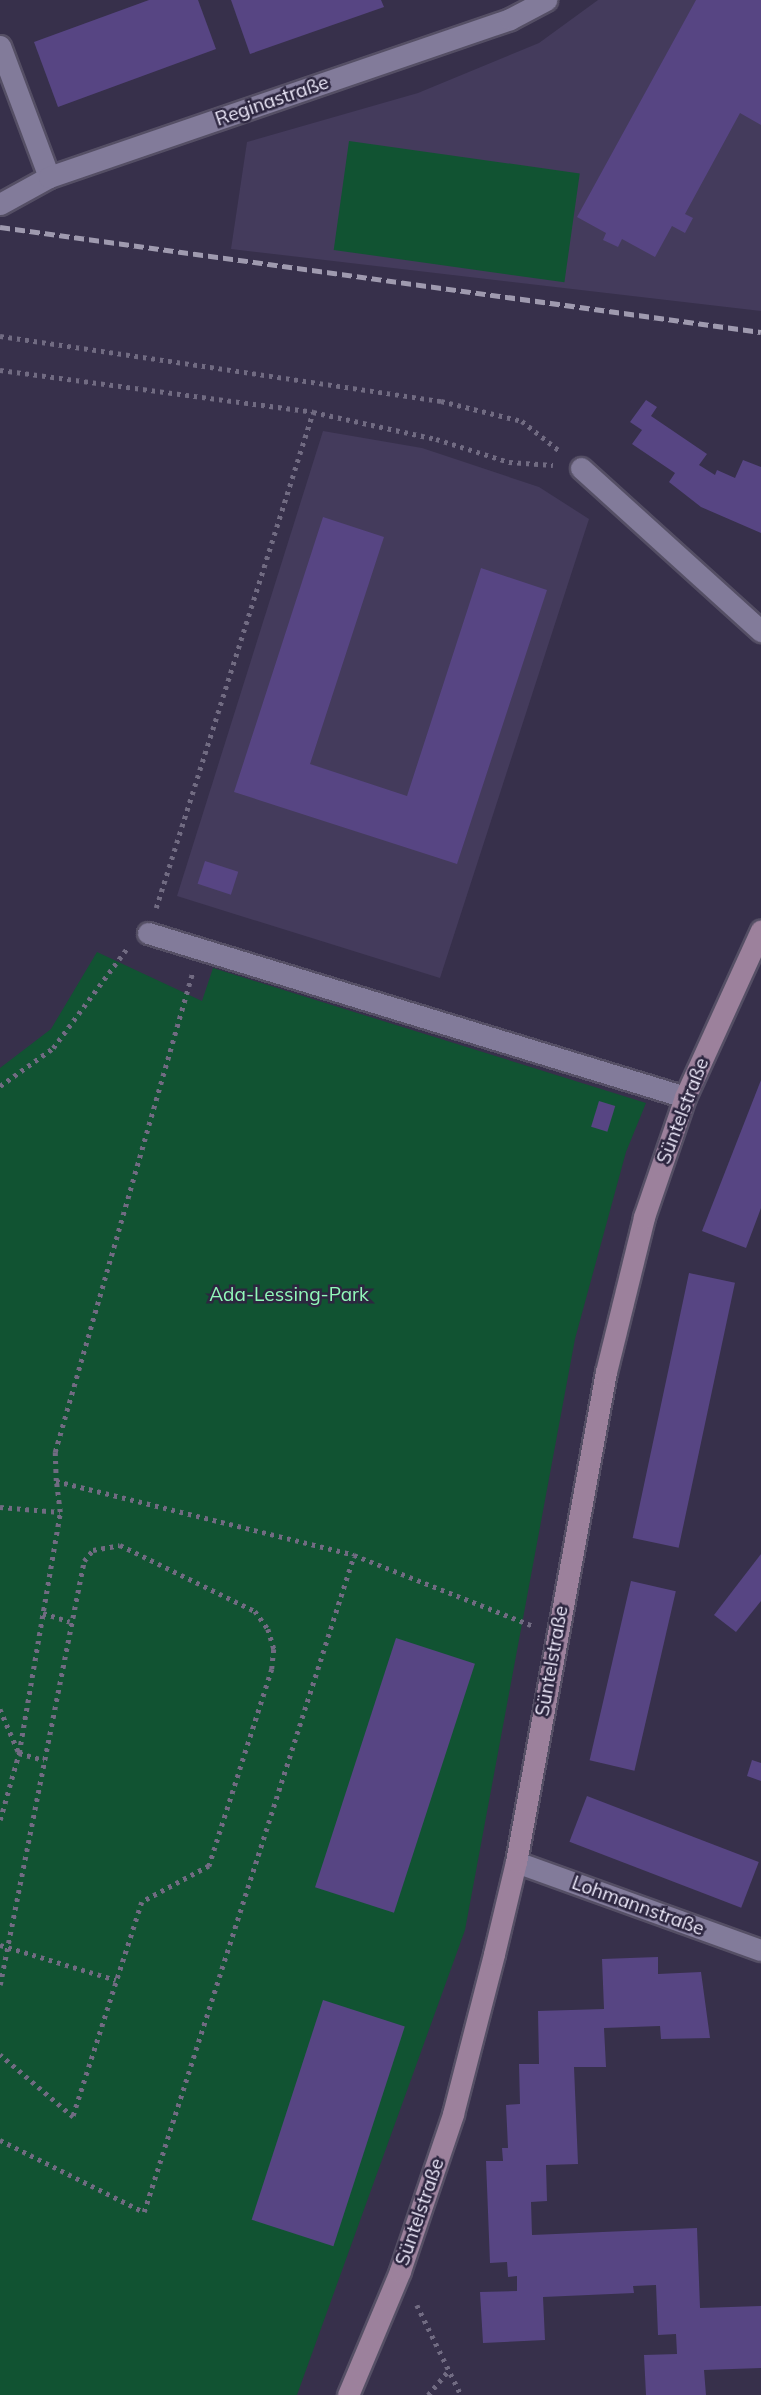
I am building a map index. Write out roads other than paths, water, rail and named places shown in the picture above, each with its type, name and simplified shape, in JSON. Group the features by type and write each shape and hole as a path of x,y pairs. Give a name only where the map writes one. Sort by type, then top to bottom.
{"street":[{"name":"Reginastraße","path":"0,204 49,177 510,19 546,0"},
{"path":"0,46 49,177"},
{"path":"581,468 761,631"},
{"name":"Süntelstraße","path":"348,2395 400,2271 453,2114 516,1862 606,1372 645,1217 685,1097 761,930"},
{"path":"148,933 685,1097"},
{"name":"Lohmannstraße","path":"516,1862 760,1945"}],"railway":[{"path":"0,227 761,332"}],"park label":[{"name":"Ada-Lessing-Park","path":"289,1295"}]}
